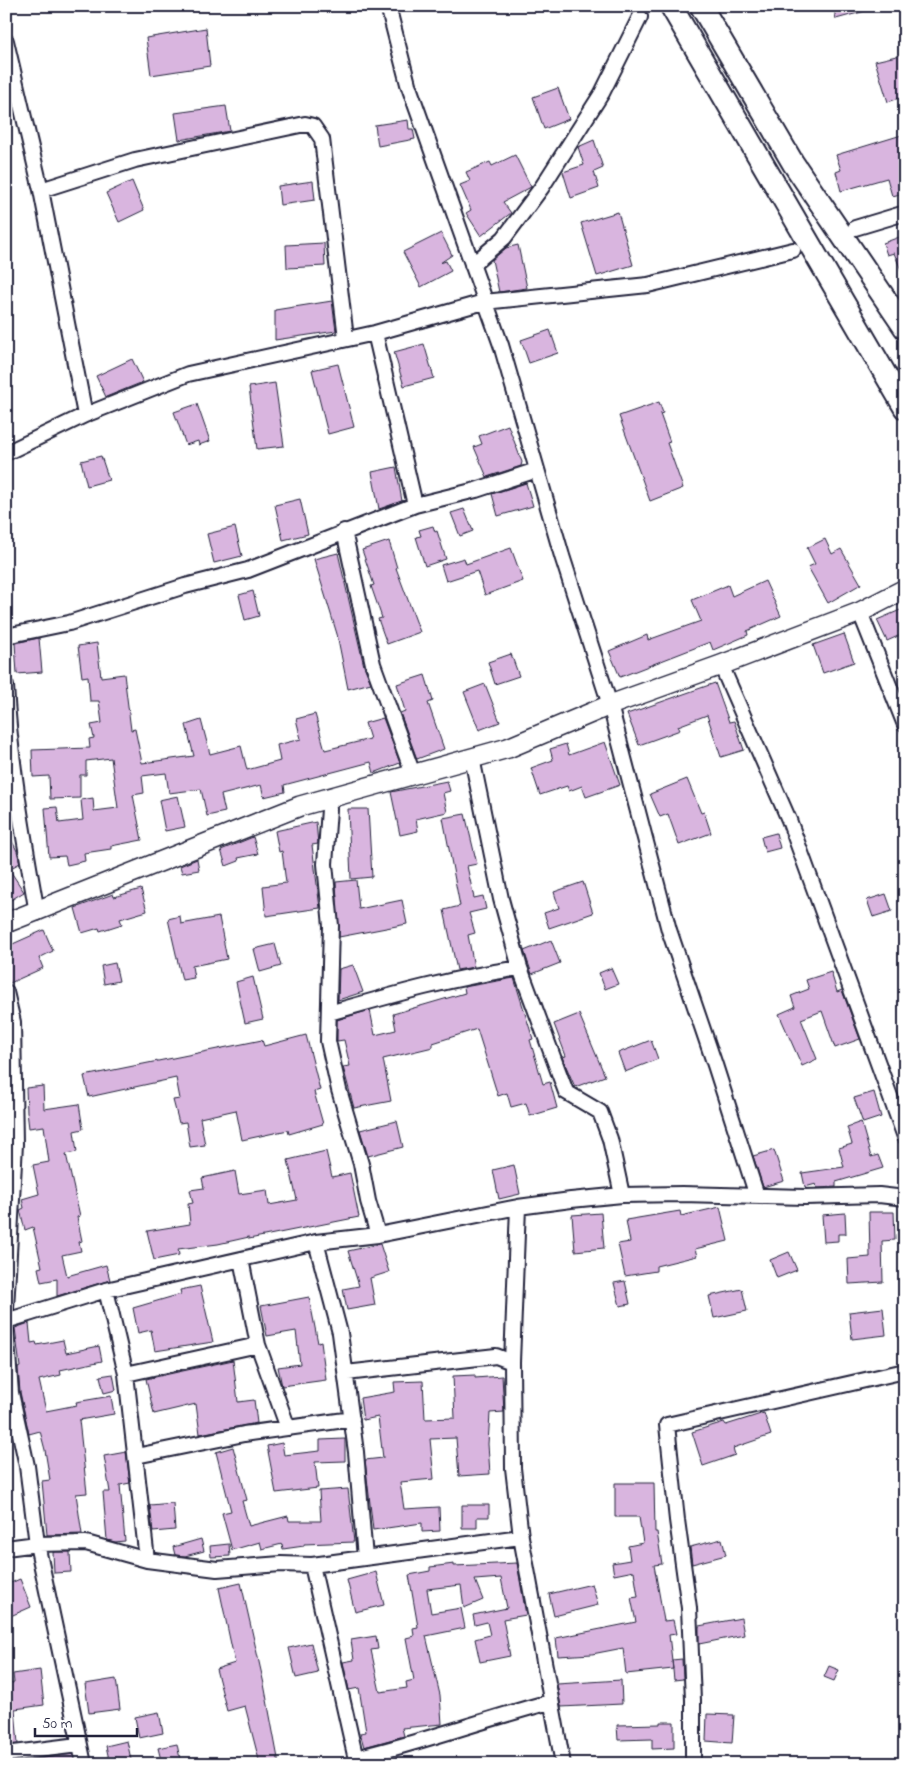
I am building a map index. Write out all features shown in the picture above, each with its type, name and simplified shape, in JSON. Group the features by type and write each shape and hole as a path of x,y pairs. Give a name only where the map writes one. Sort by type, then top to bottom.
{"main road":[{"path":"671,6 905,408"},
{"path":"701,6 793,164 905,328"},
{"path":"6,923 37,913 300,806 508,748 610,705 860,612 905,589"}],"street":[{"path":"388,6 408,84 484,302 501,345 537,470 610,705 668,930 716,1065 757,1196"},
{"path":"472,265 504,238 542,187 602,93 640,17"},
{"path":"6,41 9,62 41,190 85,415"},
{"path":"41,190 135,160 305,124 313,126 322,139 346,338"},
{"path":"855,228 905,213"},
{"path":"6,453 85,415 188,374 375,332 484,302 648,285 793,250"},
{"path":"375,332 415,505"},
{"path":"6,636 69,623 185,586 248,570 344,531 415,505 476,490 537,470"},
{"path":"344,531 373,664 413,774"},
{"path":"860,612 905,725"},
{"path":"721,665 790,820 905,1137"},
{"path":"6,686 7,726 37,913"},
{"path":"472,758 501,900 520,968 566,1092 600,1112 610,1140 622,1195"},
{"path":"327,798 329,809 325,864 331,926 328,1041 345,1114 361,1164 368,1200 378,1235"},
{"path":"329,1013 424,986 486,972 520,968"},
{"path":"6,992 13,1022 15,1144 6,1309"},
{"path":"6,1321 106,1290 316,1242 378,1235 518,1207 622,1195 880,1195 905,1198"},
{"path":"518,1207 512,1362 513,1468 521,1537 550,1702 563,1764"},
{"path":"316,1242 340,1333 352,1419 365,1558"},
{"path":"241,1259 258,1345 288,1428"},
{"path":"106,1290 126,1374 147,1560"},
{"path":"6,1329 11,1393 27,1466 37,1544 78,1745 84,1764"},
{"path":"126,1374 258,1345"},
{"path":"346,1373 496,1356 512,1362"},
{"path":"692,1764 693,1691 689,1608 676,1520 667,1425 905,1371"},
{"path":"136,1456 244,1434 352,1419"},
{"path":"6,1548 37,1544 86,1543 147,1560 217,1569 281,1564 312,1565 521,1537"},
{"path":"312,1565 334,1654 356,1761 490,1718 550,1702"},
{"path":"6,1754 78,1745"}],"building":[{"path":"833,6 869,6 869,10 836,19"},
{"path":"206,28 210,66 151,75 146,38"},
{"path":"905,54 905,96 888,102 875,61"},
{"path":"558,88 569,119 544,129 533,97"},
{"path":"226,106 230,131 179,140 175,113"},
{"path":"408,120 409,129 413,129 415,139 378,146 375,125"},
{"path":"905,134 905,193 892,196 887,178 841,191 836,172 841,170 836,155"},
{"path":"594,140 603,168 594,172 599,188 571,198 563,172 584,165 578,147"},
{"path":"515,155 531,187 503,202 511,213 481,236 466,213 471,210 460,185 470,181 466,172 490,162 492,166"},
{"path":"132,181 144,210 119,222 106,193"},
{"path":"313,181 315,200 280,205 278,186"},
{"path":"618,212 633,265 597,276 581,223"},
{"path":"441,233 452,255 440,263 446,261 451,271 421,287 403,252"},
{"path":"905,235 904,277 894,253 887,255 883,243"},
{"path":"324,243 325,266 287,268 286,245"},
{"path":"518,245 527,288 499,292 492,260 506,248"},
{"path":"332,301 336,331 275,340 275,310"},
{"path":"550,330 558,353 529,363 521,340"},
{"path":"424,344 434,378 404,386 394,352"},
{"path":"132,359 143,382 106,397 96,376"},
{"path":"338,364 354,427 328,434 312,370"},
{"path":"275,383 284,446 257,449 249,387"},
{"path":"659,402 663,413 660,414 670,442 667,443 683,488 650,501 619,416"},
{"path":"197,404 210,441 199,445 198,441 186,445 174,412"},
{"path":"508,425 522,462 521,466 487,477 474,447 482,444 479,436"},
{"path":"101,456 109,480 87,486 81,461"},
{"path":"396,467 402,501 379,509 372,472"},
{"path":"526,483 533,506 498,516 492,494"},
{"path":"300,499 308,534 283,540 275,505"},
{"path":"464,509 473,531 460,536 451,513"},
{"path":"433,526 435,532 437,531 446,559 425,566 416,537 421,536 419,530"},
{"path":"235,527 242,556 214,563 207,534"},
{"path":"825,539 832,554 841,549 861,584 828,603 808,567 815,564 807,548"},
{"path":"389,541 396,568 420,632 387,644 378,619 382,618 371,586 374,585 362,550"},
{"path":"511,548 523,581 485,595 477,571 446,581 441,565 464,558 466,564"},
{"path":"338,553 364,666 371,683 348,689 337,634 314,559"},
{"path":"765,581 781,616 747,631 748,635 713,650 710,642 620,677 609,651 647,635 648,640 701,621 692,600 728,585 732,596"},
{"path":"253,591 259,616 245,620 239,595"},
{"path":"905,608 905,633 887,641 877,620"},
{"path":"844,634 854,662 823,673 813,645"},
{"path":"39,638 42,672 17,674 15,643"},
{"path":"97,643 101,677 124,674 131,730 135,729 142,763 194,756 186,725 201,720 210,754 241,746 247,770 280,761 277,745 301,739 296,719 315,714 325,750 370,739 365,723 383,718 400,763 374,773 371,762 284,785 285,792 264,797 261,785 221,795 225,812 207,816 201,789 169,793 166,773 142,776 144,793 133,795 142,840 111,846 111,849 84,853 85,861 67,865 65,856 49,857 45,808 57,807 59,823 83,820 81,800 93,798 94,811 118,808 111,758 86,761 86,775 80,775 80,798 50,799 49,776 33,777 32,750 90,748 89,739 94,738 91,725 102,723 99,701 90,701 88,676 82,677 78,646"},
{"path":"511,654 519,676 495,684 488,662"},
{"path":"425,675 433,701 428,703 444,749 417,759 400,713 405,711 397,684"},
{"path":"715,683 729,722 734,721 744,750 721,757 707,715 678,726 680,730 639,745 627,714"},
{"path":"485,684 500,722 479,730 464,692"},
{"path":"605,742 620,785 586,797 582,786 569,791 567,786 540,795 531,768 553,760 550,749 566,744 569,755"},
{"path":"687,779 701,813 704,812 711,833 679,845 668,814 660,817 650,794"},
{"path":"447,781 450,791 443,793 447,812 416,819 418,831 400,835 391,792"},
{"path":"178,796 185,827 165,831 159,800"},
{"path":"348,809 368,809 372,877 351,879"},
{"path":"465,814 477,864 467,866 474,898 483,896 486,909 469,913 475,933 468,935 474,967 457,970 444,910 460,906 443,818"},
{"path":"316,822 318,844 312,845 320,908 266,916 263,886 286,883 282,851 279,852 275,831"},
{"path":"6,829 17,851 20,863 9,869 24,892 6,903"},
{"path":"776,833 780,848 765,852 761,837"},
{"path":"253,837 258,854 238,858 239,861 226,866 221,850"},
{"path":"197,859 199,870 182,873 180,866"},
{"path":"356,880 359,909 402,900 407,924 339,937 336,882"},
{"path":"583,882 593,913 549,928 544,913 559,908 554,892"},
{"path":"141,889 147,911 120,919 122,924 100,931 99,928 82,933 75,908 113,894 114,897"},
{"path":"886,894 892,911 873,917 867,900"},
{"path":"180,916 181,924 219,917 227,959 192,966 194,978 182,980 168,919"},
{"path":"44,930 53,951 39,958 43,968 10,983 6,973 6,947"},
{"path":"551,940 560,963 532,974 524,951"},
{"path":"275,944 281,966 260,972 254,949"},
{"path":"115,963 119,981 104,984 101,966"},
{"path":"353,965 363,992 338,1000 339,969"},
{"path":"611,968 618,984 605,989 599,973"},
{"path":"831,972 837,992 842,990 860,1039 835,1048 822,1011 801,1019 817,1059 802,1066 779,1014 795,1007 791,996 809,989 806,980"},
{"path":"253,977 263,1019 245,1023 236,982"},
{"path":"514,978 533,1039 530,1040 543,1084 550,1082 557,1108 530,1116 526,1103 511,1107 507,1093 498,1096 477,1029 433,1043 433,1047 383,1059 391,1101 354,1108 343,1067 350,1066 344,1040 337,1041 337,1020 370,1010 375,1035 396,1030 393,1014 465,993 464,987"},
{"path":"579,1014 605,1076 575,1087 562,1057 566,1056 554,1024"},
{"path":"306,1035 320,1090 314,1092 323,1124 289,1134 288,1130 242,1140 236,1110 200,1118 205,1145 190,1147 186,1122 179,1123 173,1100 180,1099 176,1078 89,1097 84,1076 262,1040 264,1046"},
{"path":"651,1040 658,1059 625,1072 618,1053"},
{"path":"43,1086 44,1109 79,1104 83,1129 74,1131 77,1152 66,1154 80,1216 77,1217 82,1241 79,1242 81,1251 62,1255 67,1276 106,1265 110,1280 57,1296 57,1279 41,1282 38,1268 42,1267 33,1227 25,1230 20,1210 24,1208 22,1199 39,1194 33,1165 49,1162 44,1126 29,1128 27,1112 26,1088"},
{"path":"874,1092 881,1117 863,1123 854,1098"},
{"path":"397,1121 403,1147 368,1156 360,1130"},
{"path":"861,1122 871,1157 878,1155 883,1168 836,1182 836,1187 817,1188 816,1184 805,1187 802,1173 844,1167 839,1148 852,1144 847,1127"},
{"path":"774,1150 784,1181 763,1187 753,1156"},
{"path":"326,1151 332,1177 350,1173 359,1217 249,1239 249,1237 218,1244 178,1249 179,1255 154,1260 147,1231 190,1224 188,1204 193,1203 190,1190 204,1188 202,1178 235,1171 239,1194 267,1190 269,1205 297,1200 288,1160"},
{"path":"514,1165 520,1194 499,1199 493,1170"},
{"path":"720,1207 728,1241 695,1249 697,1256 656,1266 656,1271 625,1276 618,1244 630,1242 626,1220 680,1211 681,1216"},
{"path":"869,1212 894,1212 895,1240 882,1241 883,1282 849,1284 848,1259 870,1257"},
{"path":"601,1213 604,1248 575,1251 572,1215"},
{"path":"845,1213 846,1234 838,1234 838,1241 824,1242 822,1215"},
{"path":"380,1244 389,1272 370,1278 375,1305 347,1310 343,1289 359,1286 348,1251"},
{"path":"789,1252 797,1270 777,1278 770,1260"},
{"path":"625,1281 630,1304 620,1306 614,1283"},
{"path":"200,1286 213,1342 155,1351 151,1330 138,1333 133,1308 181,1294 180,1290"},
{"path":"742,1289 747,1311 714,1318 709,1296"},
{"path":"309,1297 318,1343 321,1342 326,1380 282,1386 278,1367 300,1364 296,1331 267,1336 261,1306"},
{"path":"883,1308 886,1335 852,1339 849,1312"},
{"path":"29,1323 31,1343 36,1342 37,1345 63,1340 66,1353 99,1346 102,1361 60,1370 61,1375 39,1380 46,1411 77,1405 76,1402 111,1396 114,1414 79,1420 87,1493 76,1494 82,1534 47,1535 42,1481 50,1480 45,1450 40,1431 29,1434 20,1392 18,1368 20,1367 15,1328"},
{"path":"233,1360 238,1402 254,1400 257,1423 200,1434 196,1404 154,1414 146,1379"},
{"path":"113,1374 116,1390 104,1393 100,1376"},
{"path":"475,1375 475,1378 502,1376 504,1412 490,1413 488,1444 490,1474 459,1476 456,1438 430,1439 434,1479 400,1482 404,1509 439,1507 440,1531 422,1532 422,1523 373,1530 365,1460 383,1458 378,1417 363,1420 360,1398 395,1392 394,1382 423,1381 425,1419 455,1418 453,1376"},
{"path":"764,1413 771,1435 733,1448 735,1455 703,1466 692,1432 724,1422 726,1425"},
{"path":"345,1439 345,1461 315,1462 318,1488 276,1493 267,1446 282,1443 284,1455 320,1451 320,1440"},
{"path":"233,1447 247,1500 242,1501 249,1526 288,1516 289,1521 321,1521 319,1491 348,1489 354,1542 304,1544 304,1546 283,1549 282,1544 262,1549 260,1542 232,1550 222,1513 231,1511 216,1452"},
{"path":"126,1452 130,1483 120,1485 125,1541 115,1542 107,1540 103,1492 110,1492 104,1456"},
{"path":"615,1483 654,1483 655,1532 657,1532 662,1564 654,1565 664,1621 673,1620 676,1634 669,1635 673,1669 626,1674 623,1648 592,1654 558,1656 556,1638 636,1622 631,1598 638,1597 634,1571 614,1575 612,1563 630,1560 628,1546 643,1543 639,1517 615,1517"},
{"path":"173,1503 175,1530 153,1532 150,1505"},
{"path":"462,1505 489,1505 489,1517 477,1517 477,1528 462,1528"},
{"path":"201,1539 204,1551 185,1556 175,1555 173,1547"},
{"path":"722,1539 726,1555 692,1564 690,1547"},
{"path":"229,1544 230,1556 211,1557 210,1546"},
{"path":"53,1552 70,1552 71,1572 54,1573"},
{"path":"517,1563 526,1615 503,1619 510,1656 480,1662 475,1639 490,1635 487,1622 475,1625 473,1615 507,1608 501,1578 475,1580 483,1600 464,1608 461,1585 427,1589 431,1613 461,1608 465,1628 426,1636 440,1695 442,1724 402,1728 404,1736 364,1747 360,1733 366,1732 359,1688 349,1690 343,1662 354,1660 351,1640 376,1636 378,1649 371,1650 380,1692 407,1688 406,1682 414,1680 406,1638 414,1636 413,1628 418,1627 409,1575 430,1571 430,1567 454,1564 454,1566"},
{"path":"376,1572 384,1605 355,1612 347,1580"},
{"path":"20,1579 31,1607 6,1618 6,1585"},
{"path":"241,1583 264,1684 279,1764 260,1764 245,1706 227,1711 216,1669 235,1663 219,1588"},
{"path":"592,1584 598,1605 554,1616 549,1594"},
{"path":"741,1618 744,1635 699,1644 699,1626"},
{"path":"311,1643 318,1673 296,1678 289,1648"},
{"path":"682,1659 683,1679 674,1680 672,1660"},
{"path":"829,1666 839,1670 834,1681 824,1677"},
{"path":"40,1670 44,1705 15,1709 18,1744 6,1745 6,1684 14,1683 13,1674"},
{"path":"116,1679 120,1709 89,1713 85,1684"},
{"path":"621,1680 622,1704 561,1707 557,1684"},
{"path":"159,1712 163,1733 139,1738 135,1717"},
{"path":"707,1714 734,1715 732,1743 706,1741"},
{"path":"660,1722 674,1722 674,1748 652,1749 652,1739 618,1740 617,1725 660,1724"},
{"path":"127,1741 132,1764 110,1764 106,1746"},
{"path":"177,1744 181,1764 162,1764 158,1748"},
{"path":"73,1754 75,1764 32,1764 31,1760"}]}
